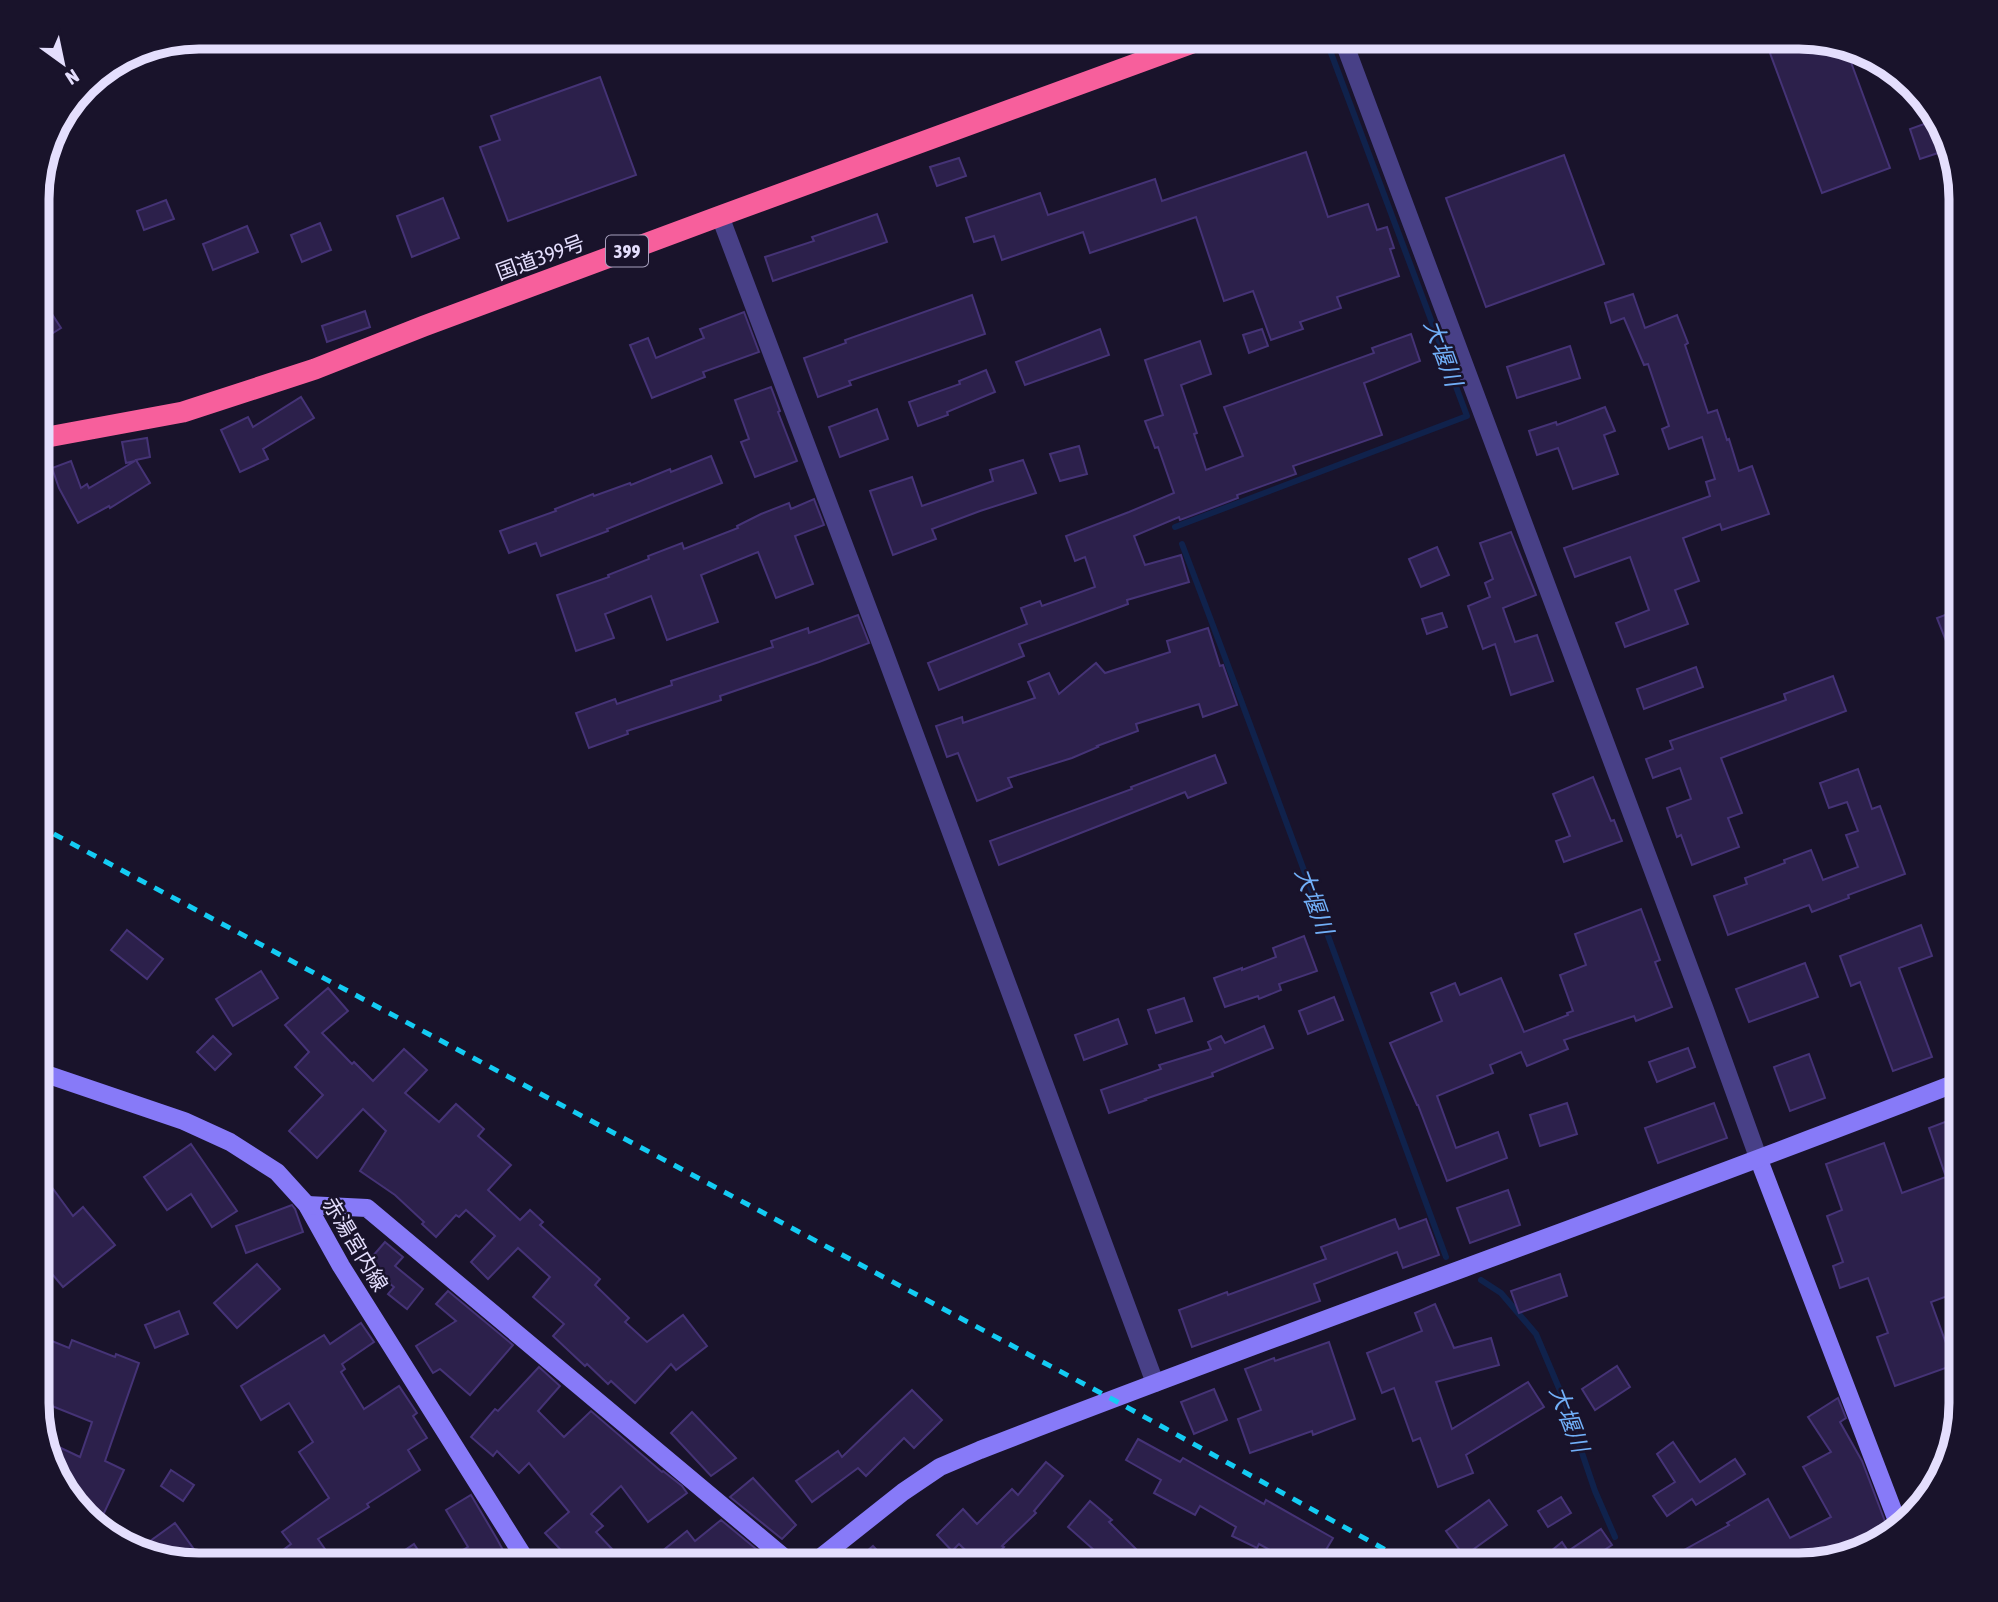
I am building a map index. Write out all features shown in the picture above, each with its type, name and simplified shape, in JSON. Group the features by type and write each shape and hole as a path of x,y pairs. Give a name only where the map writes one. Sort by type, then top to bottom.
{"highway":[{"name":"国道399号","path":"49,437 183,412 315,369 720,216 1176,49"}],"street":[{"path":"1346,49 1759,1160 1896,1518"},
{"path":"720,216 1155,1383"},
{"name":"赤湯宮内線","path":"49,1075 184,1121 230,1142 277,1172 307,1205 348,1277 521,1553"},
{"path":"826,1553 903,1492 940,1467 1155,1383 1759,1160 1949,1086"},
{"path":"307,1205 367,1208 779,1553"}],"building":[{"path":"1768,49 1808,49 1849,58 1890,168 1822,193"},
{"path":"600,77 636,175 508,221 480,147 500,140 491,116"},
{"path":"1928,123 1941,152 1920,159 1910,129"},
{"path":"1306,152 1328,217 1368,204 1377,230 1387,227 1394,248 1390,249 1399,276 1337,297 1341,308 1300,322 1303,329 1271,340 1253,291 1224,301 1196,217 1090,253 1083,232 1002,260 994,236 974,242 966,218 1040,193 1048,215 1155,179 1162,201"},
{"path":"1564,155 1604,264 1486,307 1446,198"},
{"path":"959,158 966,176 937,186 930,167"},
{"path":"443,198 459,238 412,257 397,216"},
{"path":"166,200 174,219 144,230 137,211"},
{"path":"877,214 887,242 773,281 765,257 814,241 812,237"},
{"path":"320,223 331,250 302,262 291,235"},
{"path":"247,226 258,252 213,270 203,244"},
{"path":"1633,294 1645,328 1677,315 1708,413 1717,410 1739,471 1752,466 1769,514 1722,530 1720,524 1683,538 1699,581 1675,590 1688,624 1625,647 1616,623 1649,610 1630,557 1575,577 1564,548 1710,496 1706,482 1715,479 1702,437 1669,449 1662,429 1669,426 1648,364 1644,365 1624,318 1611,323 1605,303"},
{"path":"972,295 985,334 849,381 851,385 818,397 804,358 846,343 845,340"},
{"path":"49,310 61,328 49,336"},
{"path":"365,311 370,327 327,342 322,326"},
{"path":"744,312 759,352 703,372 705,377 652,398 630,345 648,338 656,358 704,338 700,329"},
{"path":"1100,329 1109,355 1025,385 1016,362"},
{"path":"1262,329 1268,346 1249,353 1243,335"},
{"path":"1411,334 1420,361 1364,383 1382,435 1293,466 1296,474 1134,536 1145,565 1181,555 1189,582 1127,600 1128,604 1019,644 1024,656 939,690 928,663 1027,624 1021,608 1040,601 1042,606 1095,587 1085,557 1075,561 1066,536 1174,493 1158,447 1155,448 1145,421 1163,415 1145,360 1200,341 1211,374 1181,385 1206,470 1243,456 1224,407 1374,353 1372,348"},
{"path":"1570,346 1580,378 1517,398 1507,367"},
{"path":"986,370 995,392 918,426 909,402 960,384 959,381"},
{"path":"771,387 797,461 755,477 741,442 749,439 735,400"},
{"path":"301,397 314,418 263,449 268,459 240,472 221,430 248,417 253,427"},
{"path":"1605,407 1615,431 1604,435 1618,474 1573,489 1558,448 1537,455 1529,431 1556,422 1557,425"},
{"path":"877,409 888,439 840,457 829,427"},
{"path":"147,438 150,457 136,460 150,483 110,508 109,506 78,523 59,488 52,468 71,461 81,488 87,484 89,488 135,461 126,463 122,442"},
{"path":"1079,446 1087,474 1060,481 1050,454"},
{"path":"711,456 722,483 541,556 536,543 509,553 500,531 556,511 555,509 593,494 594,496 630,483 631,485"},
{"path":"1023,460 1036,493 932,529 936,539 893,555 870,491 912,477 922,506 993,481 990,470"},
{"path":"814,499 824,525 795,536 813,584 776,598 758,552 701,575 718,622 667,640 651,596 605,614 614,638 576,651 557,595 609,577 608,575 649,559 648,556 682,543 684,549 738,528 737,526 761,514 789,503 791,509"},
{"path":"1511,532 1536,595 1503,608 1515,642 1537,635 1553,681 1511,695 1495,644 1483,649 1468,606 1490,597 1485,583 1493,579 1480,543"},
{"path":"1437,547 1449,575 1421,587 1409,559"},
{"path":"1442,613 1447,627 1427,634 1422,619"},
{"path":"1949,614 1949,648 1937,618"},
{"path":"858,615 869,643 720,696 721,700 627,731 628,734 589,748 576,713 615,699 617,704 672,685 671,681 773,647 771,641 808,628 809,633"},
{"path":"1208,628 1220,666 1223,665 1237,705 1203,717 1199,704 1136,724 1138,731 1072,758 1008,778 1012,787 977,801 958,753 947,757 936,726 962,717 963,723 1035,698 1028,682 1049,673 1059,694 1096,663 1105,673 1170,652 1167,641"},
{"path":"1696,667 1703,687 1644,709 1637,689"},
{"path":"1833,676 1846,711 1721,758 1742,813 1728,818 1739,847 1692,865 1681,835 1677,837 1667,808 1691,799 1680,768 1653,778 1646,759 1673,749 1670,741 1786,700 1784,694"},
{"path":"1215,755 1226,783 1188,798 1185,792 999,865 990,841 1132,789 1131,787"},
{"path":"1858,769 1872,809 1880,806 1905,874 1848,895 1849,898 1812,912 1809,905 1728,935 1714,896 1747,884 1745,878 1811,850 1823,880 1858,867 1846,835 1858,831 1847,802 1829,808 1820,783"},
{"path":"1593,777 1622,841 1564,862 1556,841 1570,836 1553,794"},
{"path":"1641,909 1660,960 1655,962 1672,1007 1636,1021 1634,1016 1564,1040 1568,1049 1527,1066 1521,1052 1490,1065 1493,1073 1437,1096 1456,1148 1498,1132 1507,1158 1447,1181 1418,1105 1390,1043 1442,1021 1431,993 1455,983 1460,995 1501,978 1524,1032 1568,1015 1567,1013 1573,1011 1560,975 1586,965 1575,934"},
{"path":"1921,925 1932,956 1899,968 1932,1057 1893,1071 1860,982 1851,986 1840,956"},
{"path":"127,930 163,959 147,979 111,950"},
{"path":"1304,936 1317,971 1279,984 1281,990 1259,999 1258,996 1225,1007 1214,978 1276,957 1273,948"},
{"path":"1805,963 1818,997 1749,1022 1736,989"},
{"path":"261,971 278,998 233,1026 216,999"},
{"path":"328,988 348,1011 322,1033 373,1081 404,1049 427,1070 405,1093 439,1122 456,1104 484,1129 478,1136 511,1165 488,1190 520,1220 530,1210 543,1222 540,1225 600,1279 595,1285 629,1318 625,1322 647,1342 683,1315 707,1346 676,1370 671,1364 635,1403 611,1381 608,1384 587,1364 585,1366 553,1336 564,1324 533,1297 550,1277 518,1248 488,1279 471,1262 495,1236 466,1210 459,1217 456,1215 436,1237 395,1195 360,1171 386,1131 363,1109 317,1158 289,1131 323,1095 295,1067 309,1052 285,1025"},
{"path":"1334,997 1343,1020 1308,1034 1299,1011"},
{"path":"1184,998 1192,1021 1156,1033 1148,1010"},
{"path":"1118,1019 1127,1044 1084,1060 1075,1035"},
{"path":"1264,1026 1273,1048 1212,1073 1213,1076 1109,1113 1101,1090 1161,1069 1159,1065 1211,1049 1208,1042 1221,1036 1225,1043"},
{"path":"213,1036 231,1054 215,1070 197,1052"},
{"path":"1688,1048 1695,1067 1657,1082 1649,1062"},
{"path":"1809,1054 1825,1098 1790,1111 1774,1067"},
{"path":"1567,1103 1577,1134 1540,1146 1530,1115"},
{"path":"1714,1103 1727,1138 1658,1163 1645,1128"},
{"path":"1949,1120 1949,1295 1931,1302 1949,1351 1949,1367 1895,1386 1877,1337 1888,1333 1868,1278 1840,1288 1833,1266 1843,1262 1827,1216 1842,1210 1826,1164 1884,1143 1902,1193 1946,1177 1929,1128"},
{"path":"191,1144 237,1211 212,1227 191,1194 167,1210 144,1177"},
{"path":"49,1183 73,1216 83,1207 115,1245 63,1287 49,1270"},
{"path":"1508,1190 1520,1225 1470,1243 1457,1208"},
{"path":"292,1205 303,1232 246,1253 236,1226"},
{"path":"1395,1219 1399,1229 1426,1219 1439,1255 1403,1268 1397,1252 1314,1284 1320,1301 1192,1347 1179,1310 1326,1259 1321,1247"},
{"path":"385,1242 403,1257 395,1266 423,1289 407,1309 388,1294 394,1287 366,1264"},
{"path":"257,1264 280,1289 237,1328 214,1303"},
{"path":"1560,1274 1567,1296 1519,1313 1511,1291"},
{"path":"448,1291 513,1345 470,1395 440,1369 433,1373 416,1346 456,1321 436,1304"},
{"path":"1435,1304 1454,1348 1491,1338 1499,1365 1436,1382 1452,1429 1528,1382 1544,1407 1466,1455 1473,1473 1438,1487 1420,1438 1413,1441 1394,1388 1382,1393 1367,1353 1422,1331 1415,1313"},
{"path":"179,1311 188,1334 155,1348 145,1325"},
{"path":"361,1323 374,1342 342,1364 345,1369 341,1372 364,1409 399,1386 417,1413 413,1416 427,1438 408,1450 420,1470 318,1539 328,1553 279,1553 291,1544 282,1532 329,1498 299,1452 313,1442 289,1403 261,1420 241,1386 324,1335 330,1344"},
{"path":"49,1340 69,1348 72,1340 115,1357 116,1354 139,1363 105,1461 124,1470 102,1517 74,1486 56,1448 57,1446 80,1457 92,1422 49,1405"},
{"path":"1329,1342 1355,1419 1313,1435 1312,1431 1250,1453 1238,1419 1261,1410 1245,1369"},
{"path":"1617,1366 1630,1387 1595,1410 1582,1389"},
{"path":"539,1367 560,1386 538,1411 564,1437 591,1411 687,1493 648,1522 621,1486 591,1514 603,1526 596,1532 613,1550 610,1553 564,1553 545,1533 569,1512 529,1463 519,1473 497,1451 493,1456 471,1437 495,1409 498,1411"},
{"path":"1214,1389 1227,1420 1194,1434 1181,1402"},
{"path":"912,1390 942,1420 914,1448 904,1438 866,1476 858,1468 812,1502 796,1481 838,1451 842,1457"},
{"path":"1838,1398 1846,1418 1840,1422 1862,1461 1886,1524 1846,1545 1808,1553 1679,1553 1768,1499 1790,1538 1831,1517 1803,1467 1831,1452 1808,1417"},
{"path":"692,1412 736,1458 711,1476 671,1433"},
{"path":"1138,1439 1180,1462 1183,1458 1264,1504 1266,1500 1333,1538 1324,1553 1275,1553 1259,1544 1257,1548 1232,1536 1236,1527 1200,1506 1195,1515 1154,1493 1161,1480 1126,1460"},
{"path":"1673,1442 1700,1482 1735,1459 1745,1474 1696,1505 1692,1499 1667,1516 1653,1496 1675,1482 1657,1454"},
{"path":"1046,1462 1063,1476 1034,1511 1036,1513 998,1553 968,1553 959,1544 952,1551 937,1535 963,1509 977,1524 1012,1489 1018,1495"},
{"path":"171,1470 194,1485 183,1501 161,1486"},
{"path":"753,1478 796,1525 782,1539 730,1497"},
{"path":"471,1495 505,1553 460,1553 468,1547 446,1510"},
{"path":"1561,1497 1571,1513 1548,1527 1538,1511"},
{"path":"1489,1500 1507,1525 1468,1553 1462,1553 1446,1531"},
{"path":"1090,1501 1112,1520 1109,1522 1140,1553 1097,1553 1068,1527"},
{"path":"721,1520 761,1553 660,1553 687,1531 695,1541"},
{"path":"175,1523 196,1552 170,1550 147,1544"},
{"path":"1601,1529 1612,1545 1600,1553 1549,1553 1562,1542 1568,1551"},
{"path":"414,1544 420,1553 401,1553"},
{"path":"873,1546 880,1553 865,1553"}],"waterway":[{"name":"大堰川","path":"1175,527 1467,416 1329,49"},
{"name":"大堰川","path":"1182,544 1446,1257"},
{"name":"大堰川","path":"1481,1280 1501,1293 1536,1334 1564,1400 1595,1491 1615,1537"}],"railway":[{"path":"49,831 1112,1399 1391,1553"}]}
